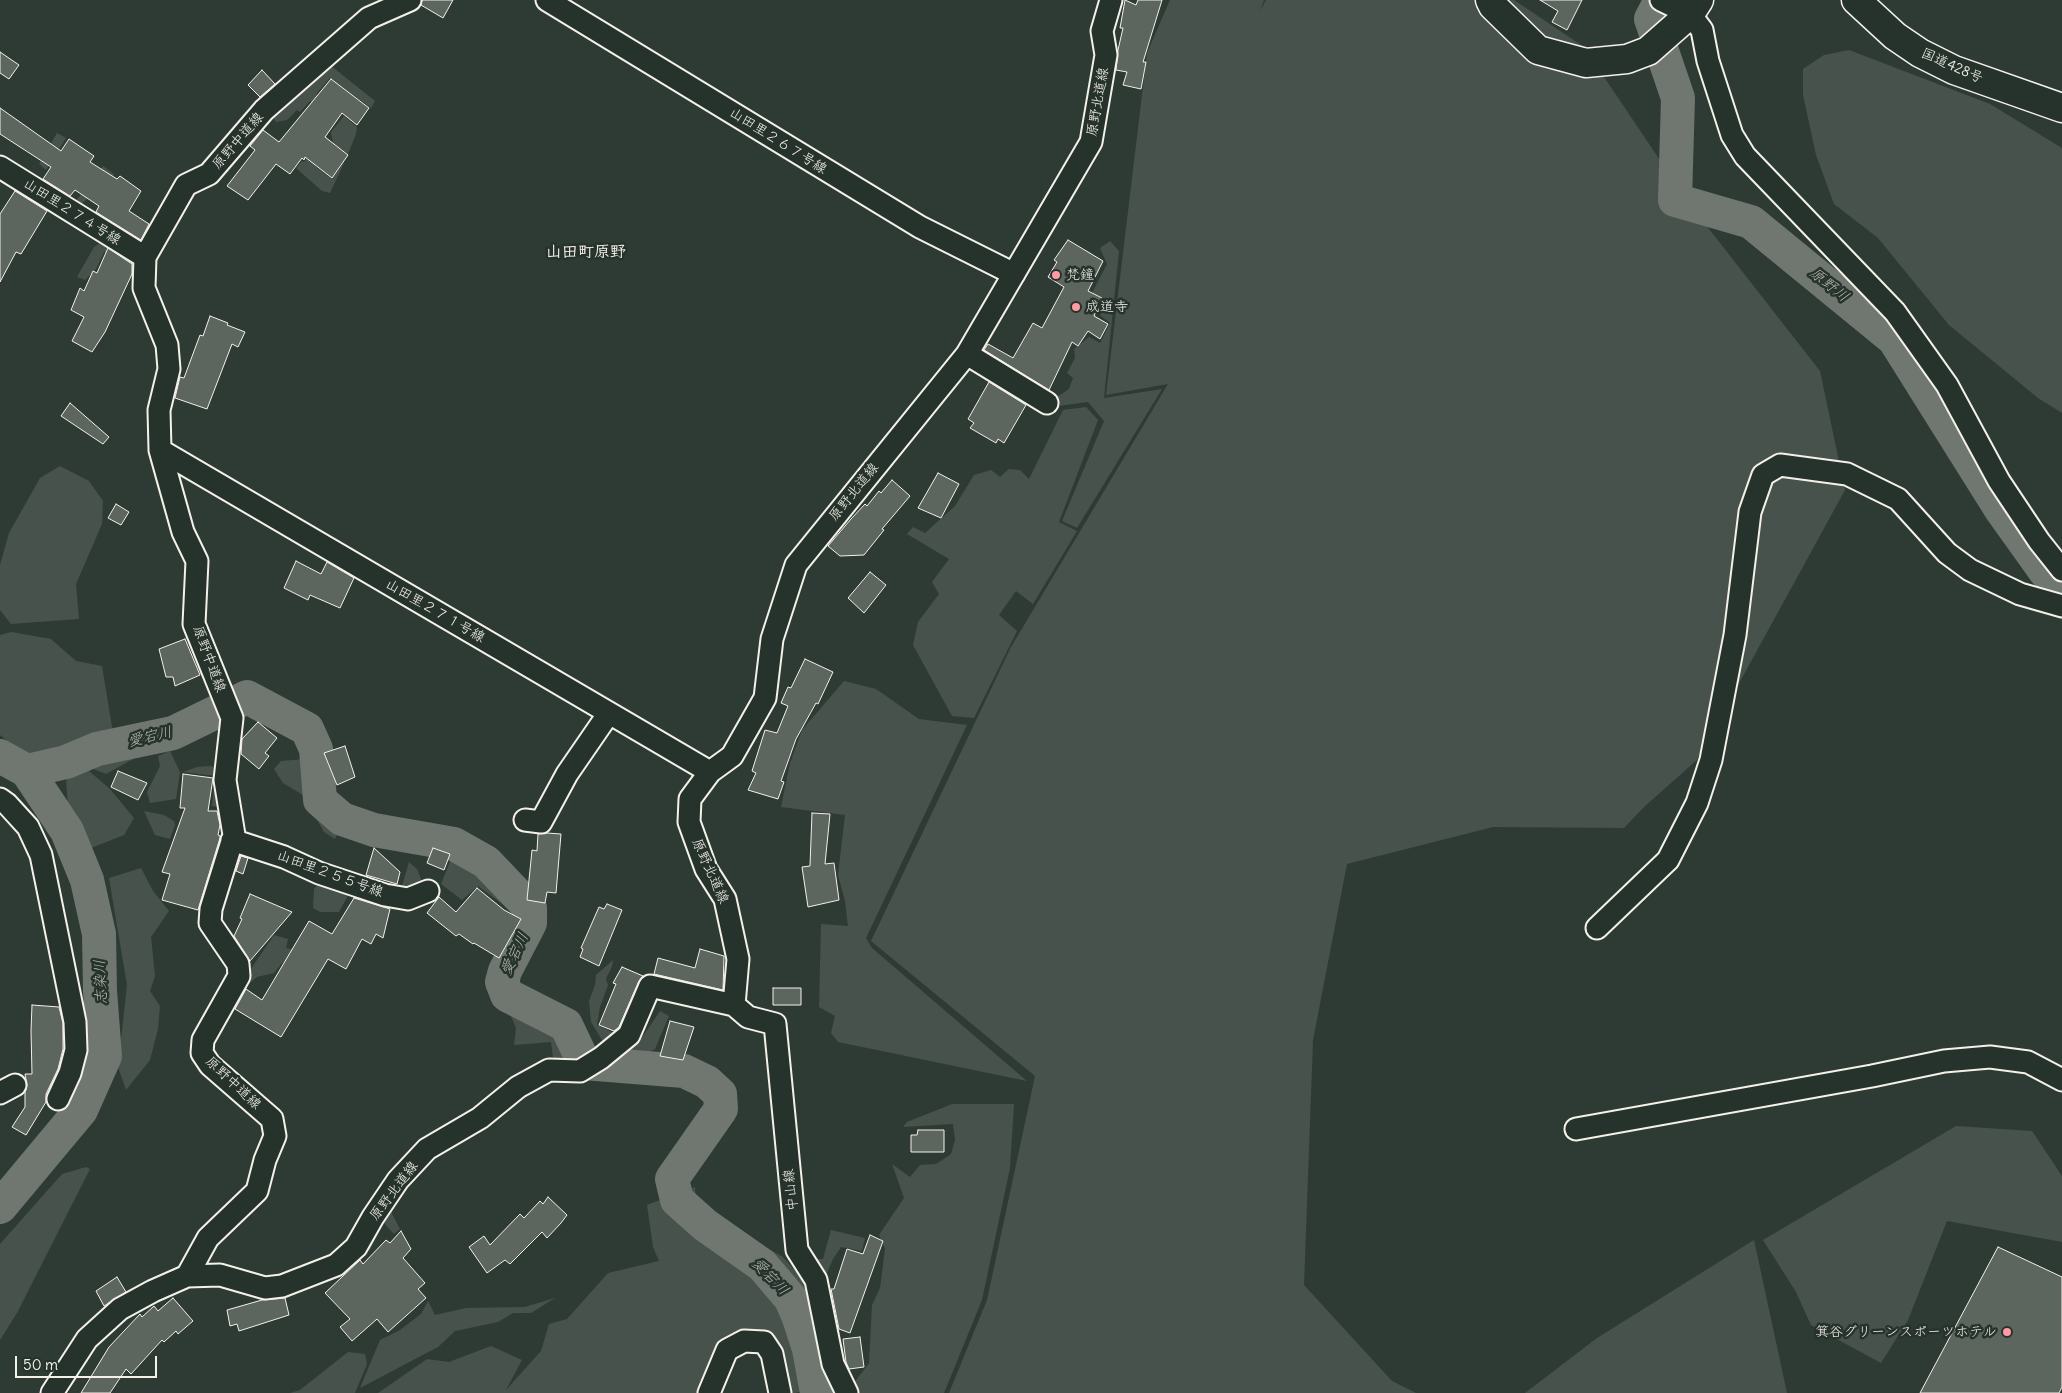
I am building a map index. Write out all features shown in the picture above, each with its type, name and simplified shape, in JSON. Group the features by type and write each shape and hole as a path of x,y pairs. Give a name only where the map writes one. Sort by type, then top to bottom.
{"highway":[{"path":"1490,0 1493,6 1538,50 1586,63 1626,59 1648,50 1691,11"},
{"name":"国道428号","path":"1856,0 1895,36 1920,53 1954,70 2062,108"}],"street":[{"name":"原野中道線","path":"187,1276 208,1238 257,1191 264,1160 275,1136 272,1119 210,1064 202,1053 203,1040 239,976 238,964 210,923 210,909 234,834 225,780 232,718 194,624 197,561 183,532 160,450 159,410 169,369 167,345 144,288 145,256 186,185 209,174 264,110 369,18 410,0"},
{"name":"山田里２６７号線","path":"547,0 920,227 1014,274"},
{"name":"原野北道線","path":"52,1393 87,1339 120,1309 187,1276 220,1274 265,1288 282,1286 336,1265 356,1247 372,1218 398,1180 427,1149 480,1118 518,1087 549,1070 580,1071 601,1058 629,1035 650,986 734,1005 738,959 725,899 706,869 689,822 690,799 710,772 732,756 765,698 772,639 796,565 967,354 1091,142 1106,55 1102,31 1111,0"},
{"path":"1661,0 1691,11 1702,30 1708,61 1732,135 1745,156 1895,312 1947,385 1999,481 2039,541 2062,570"},
{"name":"山田里２７４号線","path":"0,167 145,256"},
{"path":"967,354 1047,403"},
{"name":"山田里２７１号線","path":"160,450 710,772"},
{"path":"1598,928 1668,860 1697,803 1711,760 1735,635 1750,512 1763,475 1780,465 1848,474 1898,500 1947,552 1970,570 2020,594 2062,606"},
{"path":"525,820 541,822 567,774 609,713"},
{"path":"0,799 7,804 28,828 41,855 75,1022 76,1050 70,1073 58,1099"},
{"name":"山田里２５５号線","path":"232,840 284,858 319,873 385,895 408,899 428,891"},
{"name":"中山線","path":"734,1005 748,1017 774,1024 797,1250 816,1280 833,1364 847,1393"},
{"path":"1576,1129 1872,1076 1944,1061 1990,1057 2028,1062 2062,1080"},
{"path":"709,1393 727,1350 744,1341 764,1342 772,1354 780,1393"}],"shaded area":[{"path":"1170,0 1264,0 1260,11 1266,0 1514,0 1584,47 1688,202 1820,371 1845,490 1697,760 1644,807 1624,828 1493,827 1347,864 1313,1040 1304,1285 1392,1381 1416,1393 949,1393 987,1300 1035,1076 871,941 1011,647 1168,384 1106,395 1147,53"},
{"path":"1849,50 1990,104 2062,148 2062,413 2038,398 1949,325 1878,238 1834,204 1816,155 1803,95 1803,69 1824,55"},
{"path":"330,65 375,101 371,108 330,78 316,94 328,104 323,111 310,101 300,112 297,110 287,120 276,122 270,114"},
{"path":"344,116 357,127 348,154 333,143 331,132"},
{"path":"57,133 66,138 46,170 39,164"},
{"path":"307,158 318,160 315,166 332,179 345,161 330,193 322,191 296,168"},
{"path":"103,166 114,174 100,195 94,193 80,205 75,202"},
{"path":"106,239 115,247 111,255 104,252 96,269 85,280 77,277 94,247"},
{"path":"1110,241 1119,251 1104,398 1162,389 1077,528 1062,521 1104,421 1088,402 1058,406 1048,399 1060,395 1069,389 1073,378 1067,373 1075,358 1074,349 1089,337 1100,343 1110,323 1100,315 1106,299 1092,293 1107,264 1100,248"},
{"path":"1086,407 1098,420 1059,522 1077,531 1033,604 1016,591 999,615 1017,631 974,718 952,716 913,645 918,622 939,594 932,582 949,559 907,534 913,527 925,533 955,506 974,475 991,470 1000,477 1009,469 1020,470 1029,479 1063,410"},
{"path":"60,466 89,481 103,501 102,524 76,584 79,619 11,624 0,610 0,565 9,533 40,478"},
{"path":"11,632 51,639 76,661 102,666 113,733 31,760 0,735 0,635"},
{"path":"844,681 876,689 919,719 967,725 866,938 872,948 1027,1081 838,1042 831,1033 835,1016 819,1007 821,924 848,926 845,901 838,875 845,815 781,807 790,763 802,730"},
{"path":"175,736 106,774 81,764 88,757 115,748"},
{"path":"170,751 180,772 176,799 150,803 147,792 160,766 158,756"},
{"path":"304,759 313,771 316,802 341,825 335,839 324,832 303,795 283,783 274,769 281,761"},
{"path":"210,766 220,769 220,807 212,806 215,776 183,772 197,767"},
{"path":"89,771 110,789 134,818 124,835 91,848 68,810 66,776"},
{"path":"144,811 164,815 174,821 175,825 170,839 155,835"},
{"path":"446,845 456,846 463,852 461,862 475,869 483,862 505,885 513,880 520,889 513,912 478,886 462,900 441,884 453,854 441,849"},
{"path":"409,862 417,869 421,879 420,890 400,893"},
{"path":"141,868 153,891 169,911 151,937 155,976 150,991 160,1006 158,1029 150,1060 126,1090 118,1067 127,985 109,878"},
{"path":"322,879 351,890 339,912 320,912 313,908 314,889"},
{"path":"274,935 288,939 286,948 295,950 296,968 283,962 274,973 257,977 247,985 242,982"},
{"path":"613,960 606,979 608,985 600,1007 597,1025 620,1036 605,1045 591,1022 589,1001 595,985 596,975"},
{"path":"516,995 568,1018 569,1023 575,1028 582,1039 586,1057 568,1068 554,1066 551,1042 514,1045 516,1028 505,1002"},
{"path":"660,1011 669,1016 655,1049 643,1055 689,1063 699,1072 692,1086 593,1072 632,1038 641,1039"},
{"path":"952,1104 1014,1104 1010,1168 982,1300 944,1393 853,1393 851,1387 869,1363 872,1305 880,1288 885,1249 879,1235 904,1198 892,1164 910,1177 920,1165 936,1164 951,1154 955,1140 953,1124 903,1127 907,1122"},
{"path":"1956,1126 2032,1131 2062,1176 2062,1242 1947,1221 1908,1320 1881,1363 1811,1325 1796,1292 1763,1240"},
{"path":"86,1167 90,1169 17,1313 0,1340 0,1244 62,1174"},
{"path":"695,1187 696,1202 738,1232 783,1257 805,1282 838,1382 795,1393 786,1393 774,1353 740,1337 705,1393 378,1393 427,1359 449,1362 491,1346 522,1360 506,1390 541,1351 549,1324 567,1319 608,1273 659,1261 653,1247 647,1205"},
{"path":"391,1212 400,1229 394,1234 384,1223 377,1231 370,1250 357,1256 385,1213"},
{"path":"831,1230 865,1238 862,1251 841,1247 833,1259 824,1280 811,1263 816,1259 823,1259"},
{"path":"1754,1240 1787,1393 1525,1393 1597,1338"},
{"path":"555,1298 531,1313 513,1313 498,1322 455,1331 438,1347 360,1388 380,1340 400,1330 421,1314 428,1301 435,1315 466,1308 525,1307"},
{"path":"348,1352 365,1354 367,1364 355,1393 290,1393 300,1390"}],"building":[{"path":"422,0 453,0 443,18 421,5"},
{"path":"1125,0 1136,5 1138,0 1162,0 1143,62 1146,62 1141,89 1123,85 1127,72 1116,70 1123,28 1120,28"},
{"path":"1540,0 1582,0 1567,30 1552,22 1558,11"},
{"path":"0,52 19,65 9,79 0,73"},
{"path":"262,70 275,84 260,97 248,85"},
{"path":"331,79 369,108 357,125 342,113 325,137 348,155 332,178 305,157 304,160 302,158 290,174 276,164 248,200 227,186 255,150 250,146 263,130 279,142"},
{"path":"0,108 61,151 69,139 94,156 90,162 117,179 120,176 141,191 129,211 149,224 141,240 96,212 99,206 75,190 70,196 43,179 51,167 0,134"},
{"path":"15,191 47,211 21,254 16,252 0,282 0,214"},
{"path":"1068,240 1103,261 1088,291 1102,298 1094,316 1108,324 1100,339 1088,331 1078,346 1072,342 1049,390 984,350 988,344 1013,358 1033,323 1042,328 1064,287 1048,277 1057,262 1054,260"},
{"path":"108,248 132,264 132,274 105,332 92,352 72,341 84,317 71,310 80,288 84,291 93,271 97,273"},
{"path":"210,316 245,332 238,347 232,344 207,409 175,398 180,377 184,378 200,335 203,336"},
{"path":"989,382 1026,405 1004,443 998,439 996,443 970,428 974,423 968,419"},
{"path":"70,403 109,437 103,444 61,416"},
{"path":"938,473 959,484 941,518 918,508"},
{"path":"892,480 910,496 882,529 884,530 864,555 840,556 828,546 865,504 867,506 879,491 881,493"},
{"path":"116,504 129,512 121,525 108,518"},
{"path":"296,561 321,574 327,562 354,578 340,608 310,595 308,600 284,588"},
{"path":"870,572 886,585 864,613 848,598"},
{"path":"185,639 200,675 175,686 173,677 166,677 159,649"},
{"path":"805,659 833,672 818,704 816,703 796,739 781,781 784,782 778,799 748,790 756,773 752,771 765,730 777,733 788,706 781,703 788,687 791,688"},
{"path":"258,722 277,738 265,753 269,756 259,769 241,754 242,739"},
{"path":"345,746 355,777 337,785 324,753"},
{"path":"118,771 147,783 138,800 111,787"},
{"path":"183,774 213,778 208,811 217,811 220,825 218,835 220,838 198,910 162,900 170,874 162,872 185,808 180,808"},
{"path":"812,813 830,814 825,864 834,863 839,900 808,907 802,867 810,866"},
{"path":"538,834 561,834 556,893 547,892 545,903 527,900 532,850 537,851"},
{"path":"374,848 400,872 397,884 366,875"},
{"path":"433,848 450,854 444,870 427,863"},
{"path":"241,856 248,858 243,874 236,871"},
{"path":"477,888 504,910 521,919 499,958 459,934 456,936 427,913 439,897 456,912"},
{"path":"250,894 292,912 250,961 234,936"},
{"path":"354,898 390,909 383,938 376,934 371,944 362,939 346,969 328,959 281,1037 235,1009 246,989 262,1000 309,921 332,934"},
{"path":"607,904 622,910 599,966 580,957 583,949 581,948 599,907 604,909"},
{"path":"700,949 724,956 723,990 654,974 658,958 695,968"},
{"path":"622,967 643,976 619,1027 614,1031 599,1025 616,984 613,983"},
{"path":"773,988 801,988 801,1005 773,1005"},
{"path":"32,1005 59,1007 63,1023 63,1049 58,1069 46,1094 46,1102 26,1135 12,1127 25,1107 27,1085 25,1074 32,1074"},
{"path":"670,1021 694,1027 683,1060 660,1056"},
{"path":"918,1130 944,1130 944,1152 911,1152 911,1135 917,1135"},
{"path":"548,1197 567,1215 561,1223 547,1238 542,1232 510,1264 505,1260 487,1273 469,1247 484,1236 490,1245 520,1214 524,1218 540,1201 543,1204"},
{"path":"401,1231 411,1249 403,1258 425,1283 418,1289 426,1298 388,1332 377,1319 352,1341 340,1327 350,1319 325,1293 360,1260 363,1264 386,1240 390,1243"},
{"path":"870,1235 883,1241 850,1333 839,1329 831,1289 834,1289 847,1249 863,1254"},
{"name":"箕谷グリーンスポーツホテル","path":"1998,1247 2062,1277 2062,1387 2059,1393 1920,1393"},
{"path":"117,1277 126,1292 104,1306 96,1291"},
{"path":"173,1298 193,1321 178,1334 176,1331 164,1342 162,1340 131,1374 126,1369 110,1393 81,1393 109,1347 140,1314 142,1317 154,1306 158,1311"},
{"path":"285,1298 289,1315 239,1331 237,1324 230,1326 227,1310 262,1300"},
{"path":"860,1337 864,1367 849,1369 846,1362 843,1339"}],"waterway":[{"name":"原野川","path":"1661,0 1651,19 1678,98 1675,200 1751,222 1894,339 2000,508 2045,571 2062,589"},
{"name":"愛宕川","path":"27,771 66,762 97,749 173,733 247,697 307,729 316,749 320,800 342,819 374,830 454,844 486,862 530,908 530,923 505,971 502,982 507,995 566,1025 584,1063 684,1071 707,1082 720,1094 721,1109 672,1179 677,1200 705,1225 762,1265 791,1299 809,1349 817,1393"},
{"name":"志染川","path":"0,756 27,771 67,831 87,880 99,934 100,991 105,1056 81,1110 0,1207"}],"place":[{"name":"梵鐘","path":"1056,275"},
{"name":"成道寺","path":"1076,307"},
{"name":"箕谷グリーンスポーツホテル","path":"2007,1332"}],"district":[{"name":"山田町原野","path":"586,252"}]}
